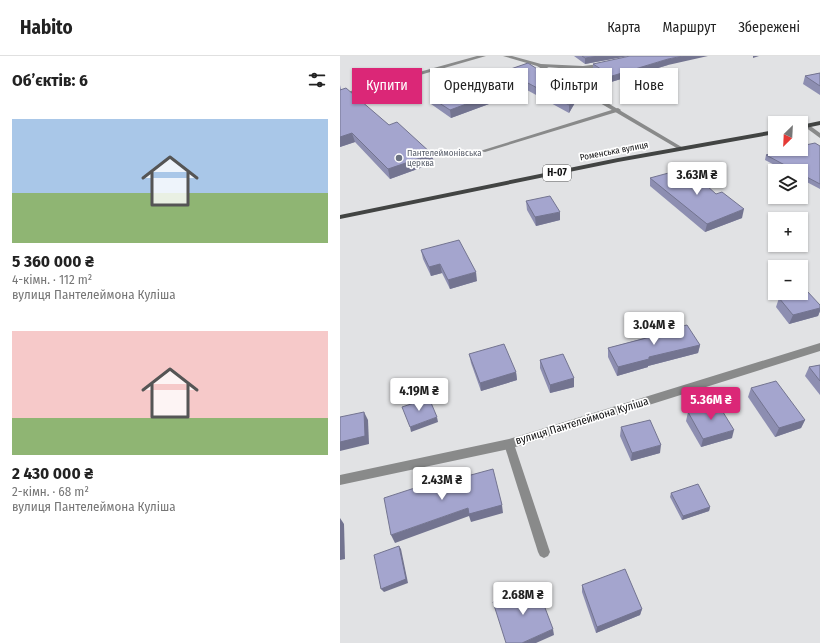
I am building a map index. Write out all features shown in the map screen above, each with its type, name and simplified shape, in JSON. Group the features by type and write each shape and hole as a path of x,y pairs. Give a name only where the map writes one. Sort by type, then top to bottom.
{"main road":[{"path":"808,125 820,123"},
{"name":"Роменська вулиця","path":"340,217 768,133"}],"street":[{"path":"340,96 483,56"},
{"path":"506,56 539,65 583,68 614,63"},
{"path":"539,65 618,110 682,149"},
{"path":"808,128 820,136"},
{"name":"вулиця Пантелеймона Куліша","path":"340,480 509,444 820,347"}],"lane":[{"path":"483,150 618,110"},
{"path":"509,444 544,552"}],"building":[{"path":"582,56 599,56 585,58"},
{"path":"630,56 683,56 638,68 620,68 620,74 612,76 612,68 599,68 593,64"},
{"path":"528,63 536,68 536,87 528,83 528,68 514,68"},
{"path":"820,73 820,86 805,76"},
{"path":"346,88 352,93 352,104 365,104 389,125 397,122 432,154 388,169 352,133 340,137 340,90"},
{"path":"441,104 466,104 450,110"},
{"path":"815,143 820,146 820,184 808,178 808,164 783,164 766,155 808,156 808,144"},
{"path":"687,168 716,194 722,192 744,209 707,224 650,178"},
{"path":"550,196 560,212 535,217 526,201"},
{"path":"459,240 476,272 448,280 440,264 429,267 421,250"},
{"path":"808,292 820,305 820,308 793,315 781,300 808,300"},
{"path":"687,325 700,345 649,357 649,359 618,367 608,348 654,336 653,333"},
{"path":"504,344 516,372 480,383 469,354"},
{"path":"563,354 574,378 550,385 540,360"},
{"path":"820,365 820,381 809,367"},
{"path":"776,381 805,420 779,428 751,388"},
{"path":"429,398 437,417 410,427 402,407"},
{"path":"718,404 734,430 703,439 688,412"},
{"path":"364,412 365,436 340,442 340,417"},
{"path":"650,420 661,445 632,453 621,427"},
{"path":"493,469 502,505 469,514 468,508 391,535 384,498 433,482 434,485"},
{"path":"698,484 710,507 683,516 671,493"},
{"path":"399,546 406,579 381,589 374,555"},
{"path":"625,569 642,609 597,627 582,585"},
{"path":"536,584 553,629 522,643 506,643 493,602"}],"place":[{"name":"Пантелеймонівська церква","path":"399,158"}]}
